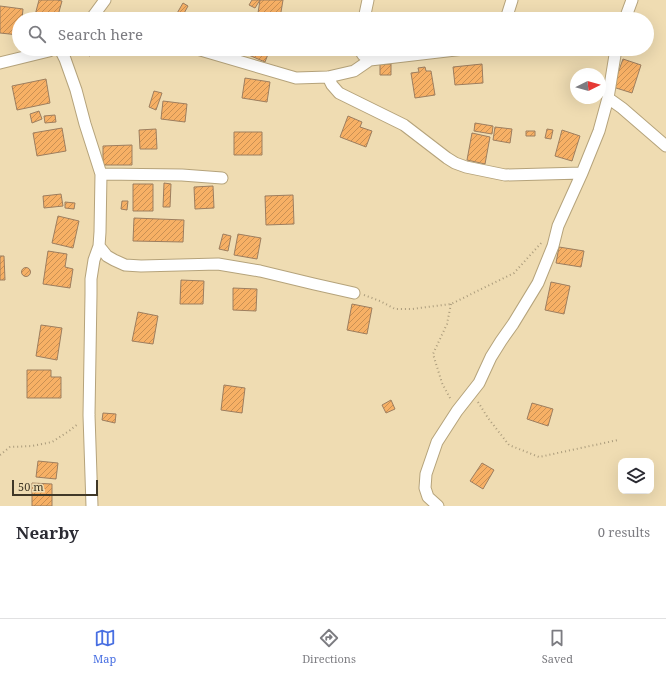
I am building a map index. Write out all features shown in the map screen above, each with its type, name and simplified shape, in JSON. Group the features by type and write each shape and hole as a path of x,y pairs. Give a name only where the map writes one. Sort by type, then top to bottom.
{"street":[{"path":"96,12 105,0"},
{"path":"365,12 368,0"},
{"path":"508,12 512,0"},
{"path":"628,12 632,0"},
{"path":"0,63 29,56"},
{"path":"64,56 76,90 101,174 99,246 94,260 91,279 89,416 92,506"},
{"path":"222,56 296,78 328,77 354,72 370,60 404,56"},
{"path":"364,56 370,60"},
{"path":"438,506 428,496 425,488 426,474 437,442 457,411 479,383 491,357 538,283 553,246 558,226 599,131 608,98 615,56"},
{"path":"328,77 339,94 404,125 455,163 466,167 505,175 582,173"},
{"path":"608,98 622,108 666,146"},
{"path":"101,174 182,175 222,178"},
{"path":"99,246 107,256 125,265 218,264 260,271 354,293"}],"path":[{"path":"354,293 369,296 395,309 412,309 451,304 514,273 544,240"},
{"path":"451,304 447,324 433,354 442,382 457,411"},
{"path":"472,393 488,418 509,445 539,457 618,440"},
{"path":"0,455 10,447 32,446 52,442 69,432 89,416"}],"building":[{"path":"39,0 62,1 59,12 36,12"},
{"path":"252,0 260,0 255,8 249,5"},
{"path":"260,0 283,0 281,12 258,12"},
{"path":"183,3 188,6 185,12 178,12"},
{"path":"0,6 23,9 23,12 12,12 12,34 0,33"},
{"path":"251,56 267,56 265,62"},
{"path":"623,59 641,65 632,93 613,87"},
{"path":"380,64 391,64 391,75 380,75"},
{"path":"482,64 483,83 455,85 453,67"},
{"path":"425,67 426,71 431,71 435,95 415,98 411,73 419,72 418,68"},
{"path":"245,78 270,82 267,102 242,98"},
{"path":"46,79 50,103 17,110 12,86"},
{"path":"154,91 162,93 156,110 149,107"},
{"path":"163,101 187,104 185,122 161,119"},
{"path":"39,111 42,119 32,123 30,114"},
{"path":"55,115 56,122 45,123 44,116"},
{"path":"348,116 362,122 360,127 372,131 366,147 340,137"},
{"path":"475,123 493,126 492,134 474,131"},
{"path":"495,127 512,129 510,143 493,140"},
{"path":"62,128 66,151 37,156 33,133"},
{"path":"156,129 157,149 140,149 139,130"},
{"path":"547,129 553,130 551,139 545,138"},
{"path":"562,130 580,136 572,161 555,156"},
{"path":"526,131 535,131 535,136 526,136"},
{"path":"234,132 262,132 262,155 234,155"},
{"path":"472,133 490,137 485,164 467,160"},
{"path":"132,145 132,165 103,165 103,146"},
{"path":"164,183 171,184 170,207 163,207"},
{"path":"133,184 153,184 153,211 133,211"},
{"path":"213,186 214,208 195,209 194,187"},
{"path":"61,194 63,206 44,208 43,196"},
{"path":"293,195 294,224 266,225 265,196"},
{"path":"122,201 128,201 127,210 121,209"},
{"path":"65,202 75,203 74,209 65,208"},
{"path":"58,216 79,221 73,248 52,243"},
{"path":"134,218 184,220 183,242 133,241"},
{"path":"223,234 231,236 228,251 219,249"},
{"path":"238,234 261,238 257,259 234,255"},
{"path":"559,247 584,251 581,267 556,263"},
{"path":"48,251 67,254 65,267 73,269 70,288 43,284"},
{"path":"0,256 4,256 5,280 0,280"},
{"path":"26,267 31,272 26,277 21,272"},
{"path":"181,280 204,281 203,304 180,304"},
{"path":"551,282 570,286 564,314 545,310"},
{"path":"233,288 257,289 256,311 233,310"},
{"path":"352,304 372,308 367,334 347,330"},
{"path":"138,312 158,316 153,344 132,341"},
{"path":"41,325 62,328 57,360 36,356"},
{"path":"27,370 51,370 51,377 61,377 61,398 27,398"},
{"path":"224,385 245,388 242,413 221,410"},
{"path":"391,400 395,409 386,413 382,405"},
{"path":"532,403 553,409 548,426 527,419"},
{"path":"103,413 116,414 115,423 102,420"},
{"path":"38,461 58,463 56,479 36,477"},
{"path":"482,463 494,470 483,489 470,481"},
{"path":"32,483 52,484 52,506 32,506"}]}
